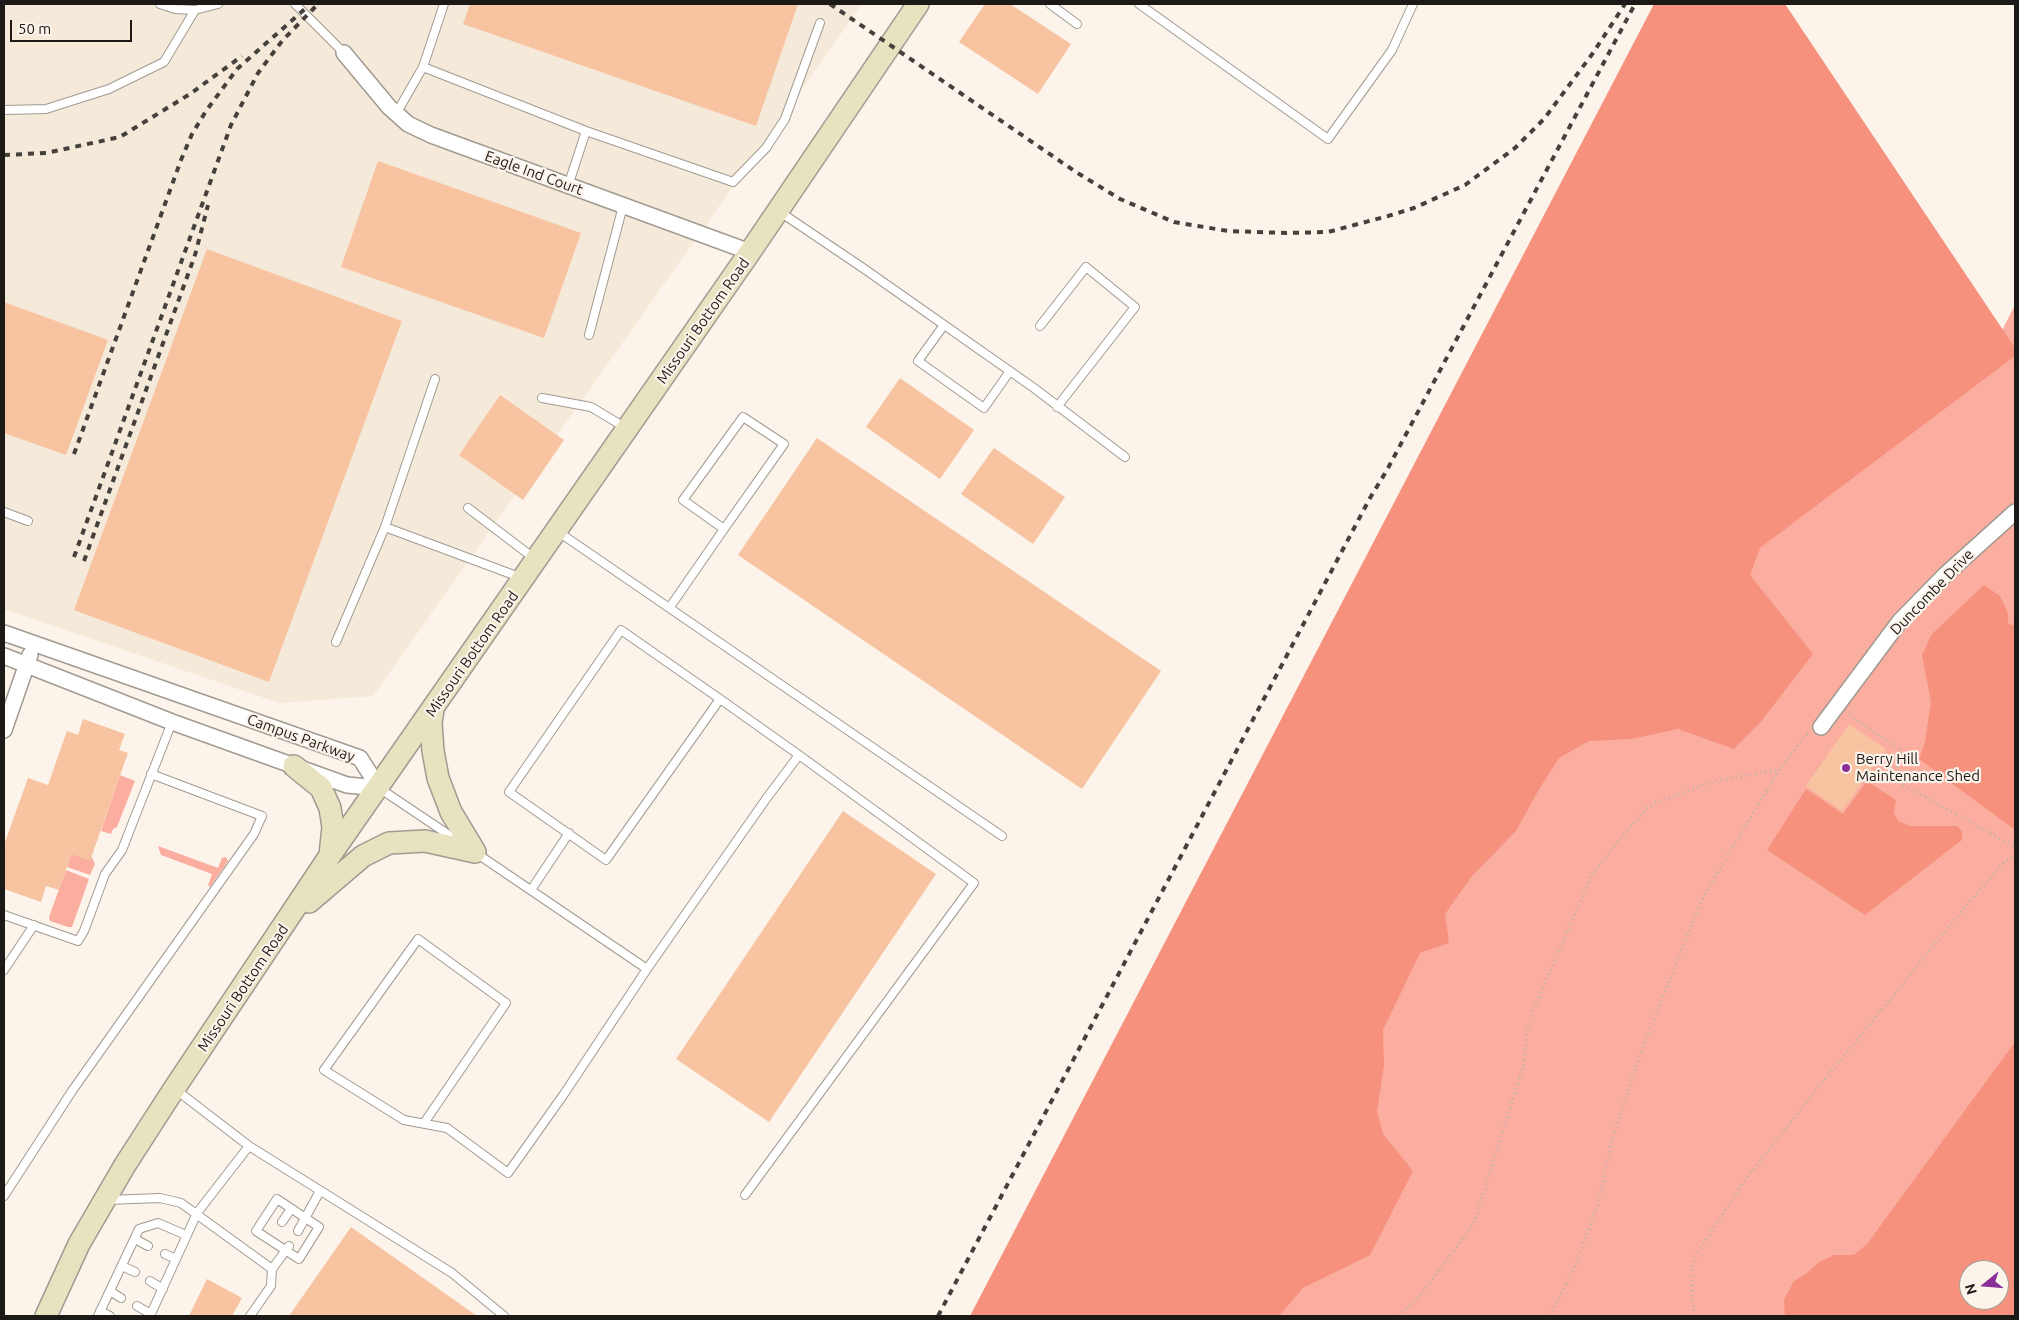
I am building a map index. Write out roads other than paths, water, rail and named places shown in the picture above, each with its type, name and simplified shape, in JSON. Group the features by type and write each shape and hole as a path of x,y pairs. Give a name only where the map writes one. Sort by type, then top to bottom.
{"street":[{"name":"Missouri Bottom Road","path":"46,1316 79,1244 174,1089 330,858 750,252 918,4"},
{"name":"Eagle Ind Court","path":"344,53 396,114 408,124 431,135 750,252"},
{"name":"Duncombe Drive","path":"1821,727 1900,622 1945,575 2015,512"},
{"name":"Campus Parkway","path":"4,633 360,758 379,788"},
{"path":"4,730 34,644"},
{"name":"Campus Parkway","path":"4,656 172,722 347,785 379,788"},
{"path":"433,710 431,724 438,778 451,812 475,852"},
{"path":"294,766 321,788 330,808 332,827 330,858"},
{"path":"289,920 363,856 389,843 425,841 475,852"}],"lane":[{"path":"160,4 175,9 195,10 218,4"},
{"path":"294,4 344,53"},
{"path":"396,114 423,67 444,4"},
{"path":"1050,4 1077,24"},
{"path":"1139,4 1328,139 1392,50 1413,4"},
{"path":"4,110 46,109 109,89 164,62 195,10"},
{"path":"423,67 586,130 733,182 766,148 785,119 820,23"},
{"path":"568,186 586,130"},
{"path":"589,335 623,206"},
{"path":"778,211 1010,371 1125,457"},
{"path":"1040,326 1086,267 1135,307 1057,407"},
{"path":"944,325 918,361 984,408 1010,371"},
{"path":"336,642 385,527 435,379"},
{"path":"542,398 591,407 628,429"},
{"path":"670,607 724,530 784,444 743,417 683,500 724,530"},
{"path":"468,508 536,561"},
{"path":"4,512 28,521"},
{"path":"385,527 524,579"},
{"path":"557,531 1002,836"},
{"path":"720,699 606,860 509,792 620,630 720,699 799,755 974,883 745,1195"},
{"path":"4,915 78,941 84,931 105,874 122,850 172,722"},
{"path":"424,1123 506,1003 418,939 324,1070 404,1120 447,1128 508,1173 564,1094 647,968 799,755"},
{"path":"4,1196 72,1091 254,834 262,816 151,774"},
{"path":"379,788 647,968"},
{"path":"531,890 569,833"},
{"path":"4,970 34,926"},
{"path":"174,1089 249,1146 452,1273 504,1316"},
{"path":"137,1306 150,1315 197,1213 249,1146"},
{"path":"298,1231 320,1191"},
{"path":"105,1200 160,1198 181,1203 272,1269"},
{"path":"277,1199 305,1218 319,1227 299,1259 288,1249 256,1232 277,1199"},
{"path":"282,1222 291,1209"},
{"path":"110,1316 99,1314 140,1230 158,1223 186,1234"},
{"path":"135,1239 148,1246"},
{"path":"250,1316 271,1286 272,1269 288,1249"},
{"path":"165,1254 176,1259"},
{"path":"122,1266 135,1272"},
{"path":"150,1281 163,1289"},
{"path":"110,1291 121,1298"}],"railway":[{"path":"74,557 231,125 258,73 282,41 318,4"},
{"path":"830,4 1076,172 1120,199 1174,222 1228,231 1286,233 1328,232 1388,216 1414,208 1465,185 1515,148 1544,119 1593,53 1625,4"},
{"path":"938,1316 1370,498 1387,470 1635,4"},
{"path":"74,454 192,134 206,111 237,69 306,8"},
{"path":"4,155 46,153 120,137 190,94 242,56"},
{"path":"84,561 195,255 208,205"}],"place":[{"name":"Berry Hill Maintenance Shed","path":"1846,768"}]}
